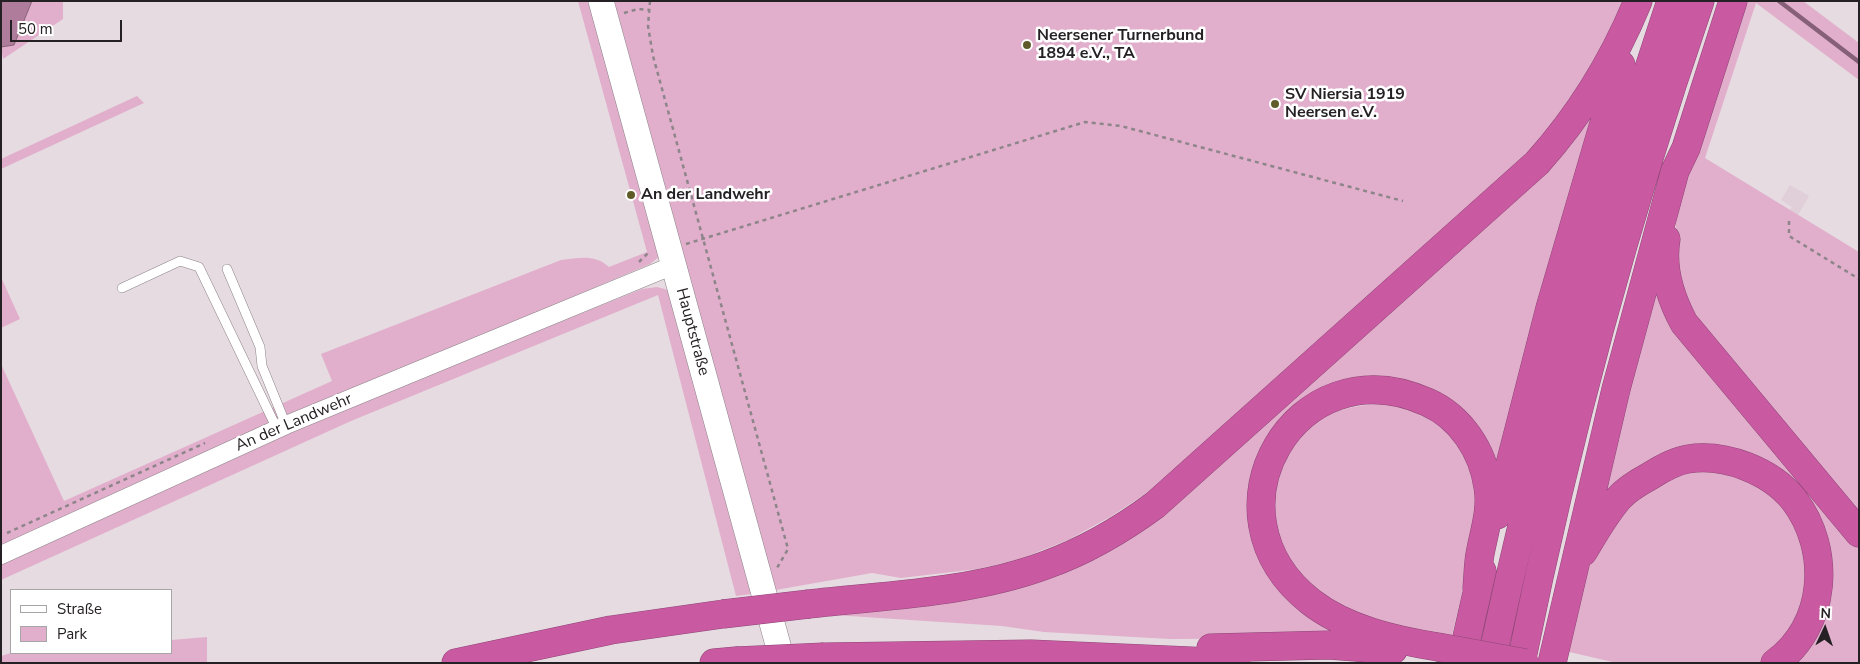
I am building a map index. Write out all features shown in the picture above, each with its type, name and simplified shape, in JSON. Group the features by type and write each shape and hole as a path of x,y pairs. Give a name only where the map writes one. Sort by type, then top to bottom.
{"highway":[{"path":"1477,588 1552,298 1638,1"},
{"path":"456,663 611,630 723,614 945,588 1015,575 1051,563 1099,541 1155,505 1537,163 1579,113 1597,85 1616,52 1638,1"},
{"path":"1478,661 1519,537 1568,343 1617,172 1671,1"},
{"path":"1521,663 1550,526 1604,315 1662,117 1700,1"},
{"path":"1733,1 1686,148 1682,172 1668,220 1665,243 1668,283 1674,304 1698,341 1859,533"},
{"path":"1552,663 1626,347 1674,171 1686,148"},
{"path":"1478,661 1477,588 1480,557 1488,518 1488,488 1477,450 1468,436 1446,414 1433,405 1403,393 1388,390 1355,391 1318,405 1287,430 1276,446 1268,464 1260,502 1265,539 1283,574 1311,602 1333,616 1385,636 1478,661 1525,663"},
{"path":"1574,566 1620,498 1663,468 1688,459 1717,459 1743,466 1769,478 1794,500 1812,533 1820,570 1820,587 1809,625 1800,640 1775,663"},
{"path":"1121,657 1164,647 1329,645 1437,651"},
{"path":"725,662 824,657 965,654 1121,657 1236,663"}],"street":[{"name":"Hauptstraße","path":"603,8 783,663"},
{"name":"An der Landwehr","path":"1,555 282,427 674,265"}],"lane":[{"path":"122,288 180,261 199,267 282,427"},
{"path":"227,269 260,347 262,366 282,427"}],"path":[{"path":"650,1 648,26 653,56 788,549 775,570"},
{"path":"603,8 650,10"},
{"path":"702,240 1085,122 1121,126 1403,201"},
{"path":"1790,221 1789,236 1859,279"}],"shaded area":[{"path":"1,1 32,1 14,45 1,47"},
{"path":"1790,185 1809,196 1798,215 1790,210 1792,207 1781,200"}],"green space":[{"path":"32,1 63,1 63,19 3,59 1,47 14,45"},
{"path":"578,1 591,1 659,257 650,264 339,396 1,548 1,364 64,501 332,381 321,354 561,260 592,259 598,260 609,267 647,252"},
{"path":"607,1 1629,1 1615,40 1548,136 1232,424 1150,491 1110,517 1068,540 1020,559 978,569 901,578 872,573 770,591"},
{"path":"1742,1 1803,1 1859,43 1859,80 1756,3 1705,158 1859,252 1859,515 1699,325 1685,300 1674,243 1677,213 1694,149"},
{"path":"137,96 144,103 1,169 1,159"},
{"path":"1596,102 1492,479 1407,387 1283,426 1259,546 1372,638 1170,639 1044,632 1002,626 834,615 1078,564"},
{"path":"1657,271 1859,543 1859,663 1617,663 1565,651"},
{"path":"1,277 20,319 1,328"},
{"path":"657,287 668,290 752,594 736,596 658,295 351,421 1,580 1,562 159,489 480,354 642,289"},
{"path":"1375,404 1405,407 1420,413 1434,422 1447,432 1457,444 1472,472 1479,504 1478,527 1451,639 1381,621 1332,600 1317,590 1298,571 1284,550 1276,527 1273,503 1276,479 1285,457 1299,436 1320,419 1340,410"},
{"path":"207,637 207,663 1,663 1,656 10,653 172,654 172,640"}],"waterway":[{"path":"1779,1 1859,62"}],"place":[{"name":"Neersener Turnerbund 1894 e.V., TA","path":"1027,45"},
{"name":"SV Niersia 1919 Neersen e.V.","path":"1275,104"},
{"name":"An der Landwehr","path":"631,195"}]}
